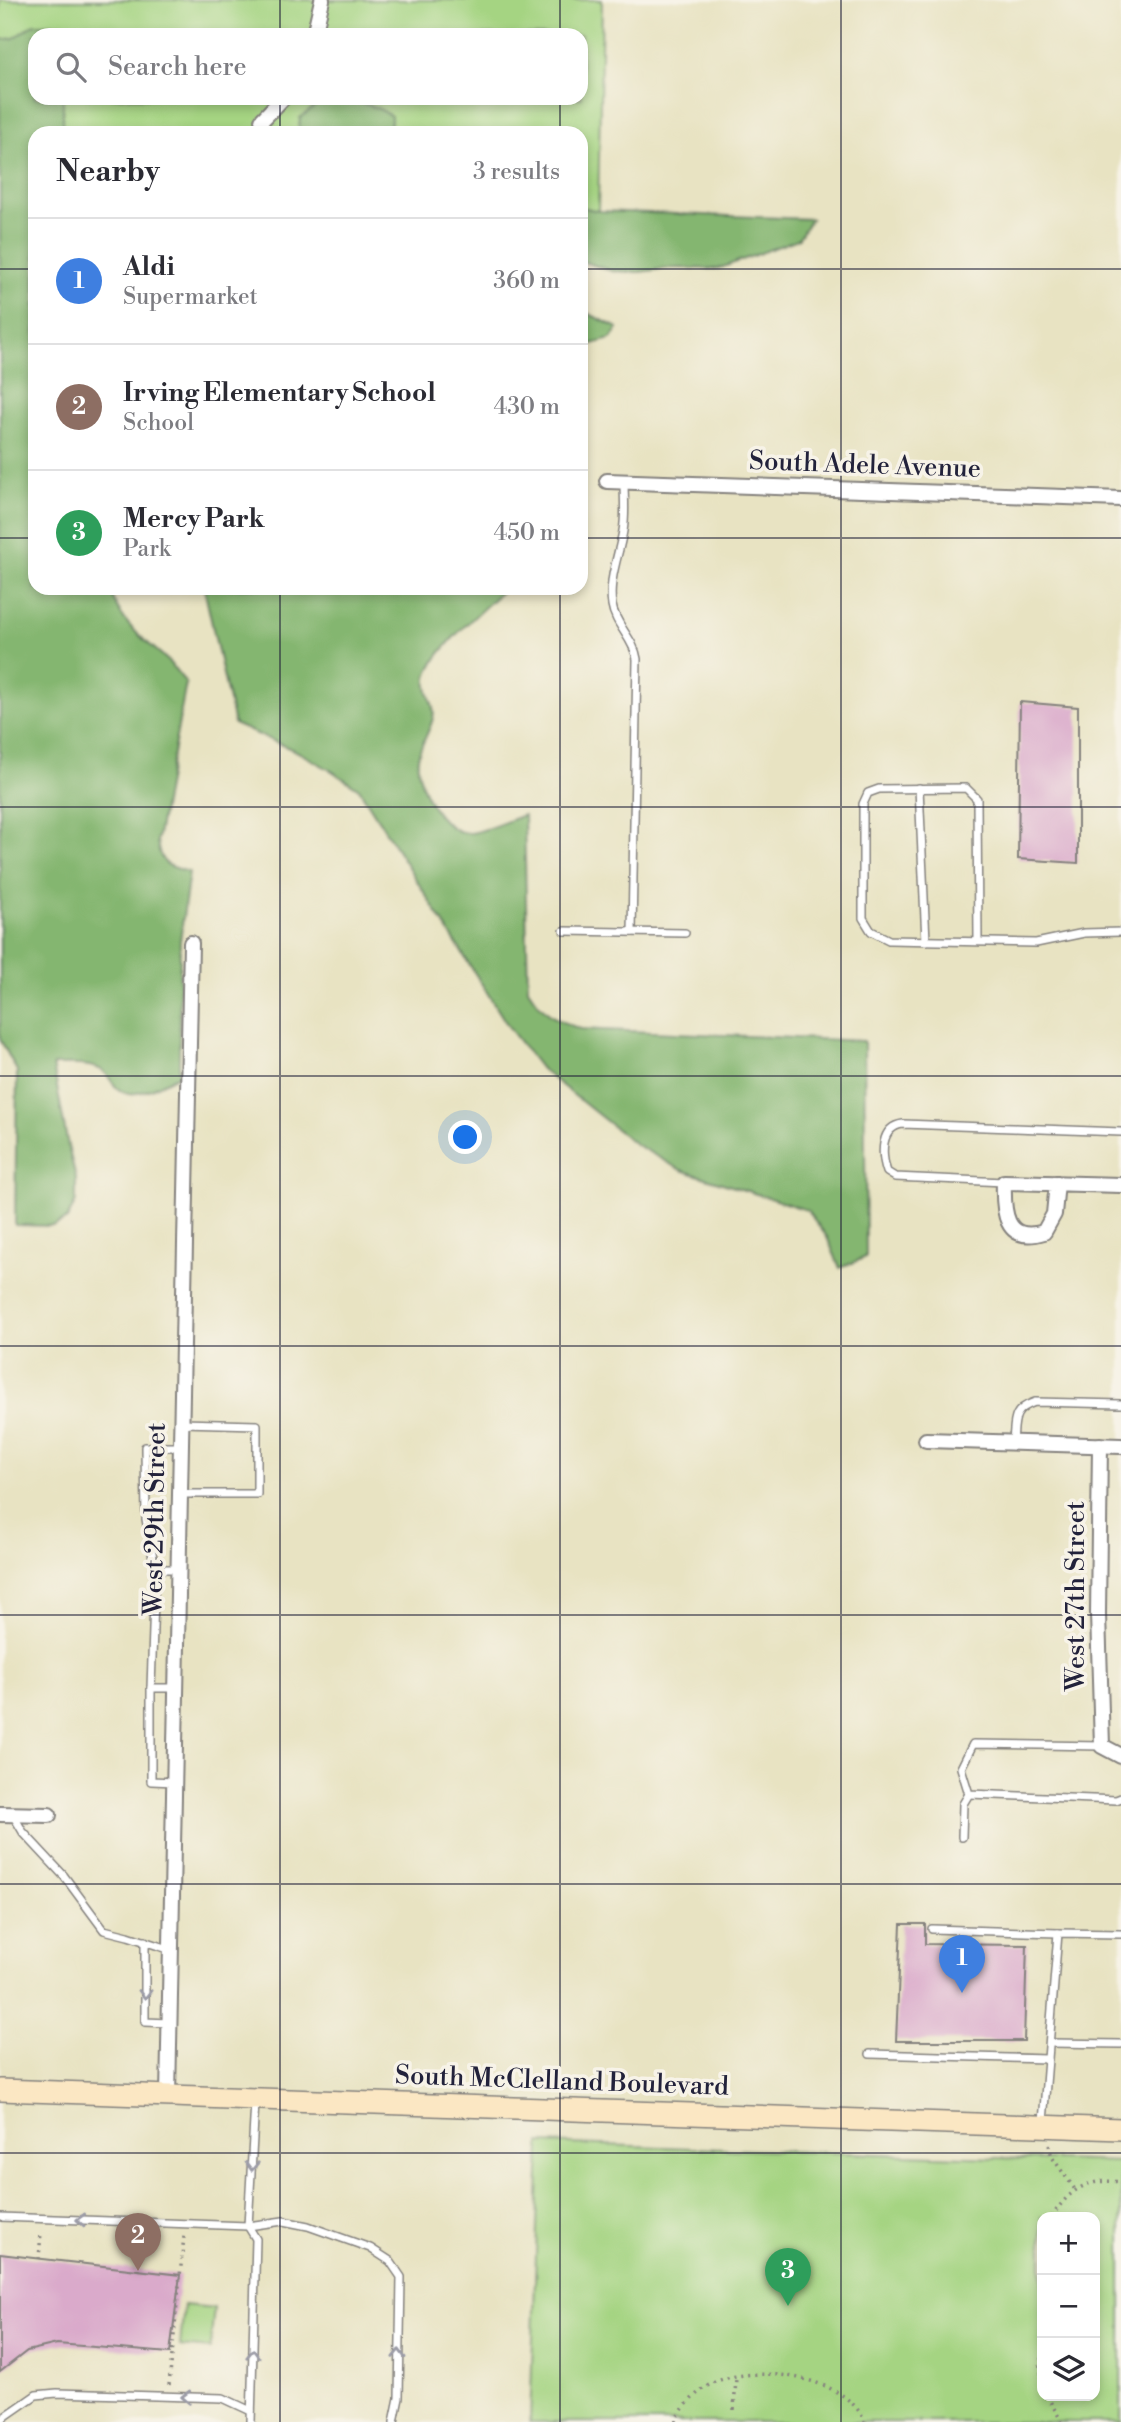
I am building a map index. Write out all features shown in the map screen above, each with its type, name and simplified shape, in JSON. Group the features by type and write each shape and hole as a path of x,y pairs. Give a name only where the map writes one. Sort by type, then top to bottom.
{"main road":[{"name":"South McClelland Boulevard","path":"0,2090 1121,2129"}],"street":[{"path":"316,28 322,0"},
{"path":"262,120 276,105"},
{"name":"South Adele Avenue","path":"607,481 1121,499"},
{"name":"West 29th Street","path":"168,2096 191,943"},
{"path":"1057,1183 1055,1214 1044,1232 1034,1235 1014,1230 1006,1218 1004,1181 1121,1185"},
{"path":"926,1440 1121,1446"},
{"name":"West 27th Street","path":"1100,1445 1098,1614 1102,1746"},
{"path":"1102,1746 1121,1756"},
{"path":"6,1814 49,1815"}],"lane":[{"path":"624,481 624,526 611,596 616,618 634,648 636,659 632,932"},
{"path":"919,788 926,941"},
{"path":"978,942 977,799 966,788 879,789 868,793 863,804 863,918 871,931 890,940 926,941 978,942 1036,943 1084,933 1121,932"},
{"path":"564,931 685,933"},
{"path":"1004,1181 895,1177 887,1172 883,1144 888,1132 895,1125 903,1124 1120,1132"},
{"path":"1013,1443 1018,1410 1035,1402 1121,1404"},
{"path":"180,1494 257,1494 257,1425 182,1423"},
{"path":"175,1782 150,1781 155,1569 146,1519 145,1447 181,1447"},
{"path":"155,1569 179,1569"},
{"path":"151,1688 177,1688"},
{"path":"962,1837 963,1804 969,1794 961,1768 973,1744 1102,1746"},
{"path":"969,1794 1119,1801"},
{"path":"6,1814 64,1876 104,1930 171,1950"},
{"path":"932,1930 1121,1934"},
{"path":"1043,2127 1058,1933"},
{"path":"145,1941 145,2022 170,2023"},
{"path":"1050,2043 1121,2044"},
{"path":"870,2054 1048,2059"},
{"path":"251,2422 256,2239 248,2226 255,2098"},
{"path":"0,2217 248,2226 283,2221 308,2226 370,2248 390,2261 401,2277 399,2398 394,2422"},
{"path":"0,2420 36,2395 57,2393 223,2398 251,2412"}],"path":[{"path":"1043,2127 1052,2157 1076,2191"},
{"path":"1055,2212 1061,2202 1083,2186 1103,2180 1121,2182"},
{"path":"168,2396 186,2224"},
{"path":"39,2259 41,2232"},
{"path":"676,2422 692,2396 720,2381 765,2374 797,2377 828,2388 853,2403 865,2422"},
{"path":"734,2410 736,2378"},
{"path":"1050,2401 1062,2422"}],"green space":[{"path":"0,0 602,0 598,211 588,209 588,126 390,126 391,116 370,105 588,105 588,28 64,28 64,24 34,24 14,38 0,40"},
{"path":"34,24 64,24 64,28 28,28"},
{"path":"28,28 28,105 63,105 63,126 28,126 28,595 112,595 124,619 167,660 186,683 157,841 160,855 166,863 189,872 180,941 179,1075 140,1093 131,1093 117,1088 98,1068 53,1065 76,1178 76,1201 67,1219 54,1226 15,1225 17,1071 0,1039 0,40 14,38"},
{"path":"63,105 339,105 300,118 299,126 63,126"},
{"path":"317,105 366,105 391,116 390,126 299,126 300,118"},
{"path":"588,209 811,219 798,239 718,269 612,271 588,263"},
{"path":"588,313 618,328 611,339 588,345"},
{"path":"206,595 498,595 443,650 429,671 427,685 434,712 419,753 418,768 431,804 448,824 458,831 480,831 524,815 528,989 550,1015 581,1029 864,1041 866,1257 840,1268 827,1237 807,1210 681,1170 635,1144 541,1069 510,1029 359,789 296,751 234,724"},
{"path":"540,2143 1121,2162 1121,2422 530,2422"},
{"path":"184,2305 214,2308 210,2349 180,2346"}],"building":[{"path":"1020,702 1078,707 1078,863 1018,859"},
{"path":"901,1924 925,1924 925,1944 1027,1945 1024,2041 896,2041"},
{"path":"0,2254 180,2275 170,2353 57,2344 27,2351 0,2372"}],"place":[{"name":"Aldi","path":"962,1993"},
{"name":"Irving Elementary School","path":"138,2271"},
{"name":"Mercy Park","path":"788,2306"}]}
